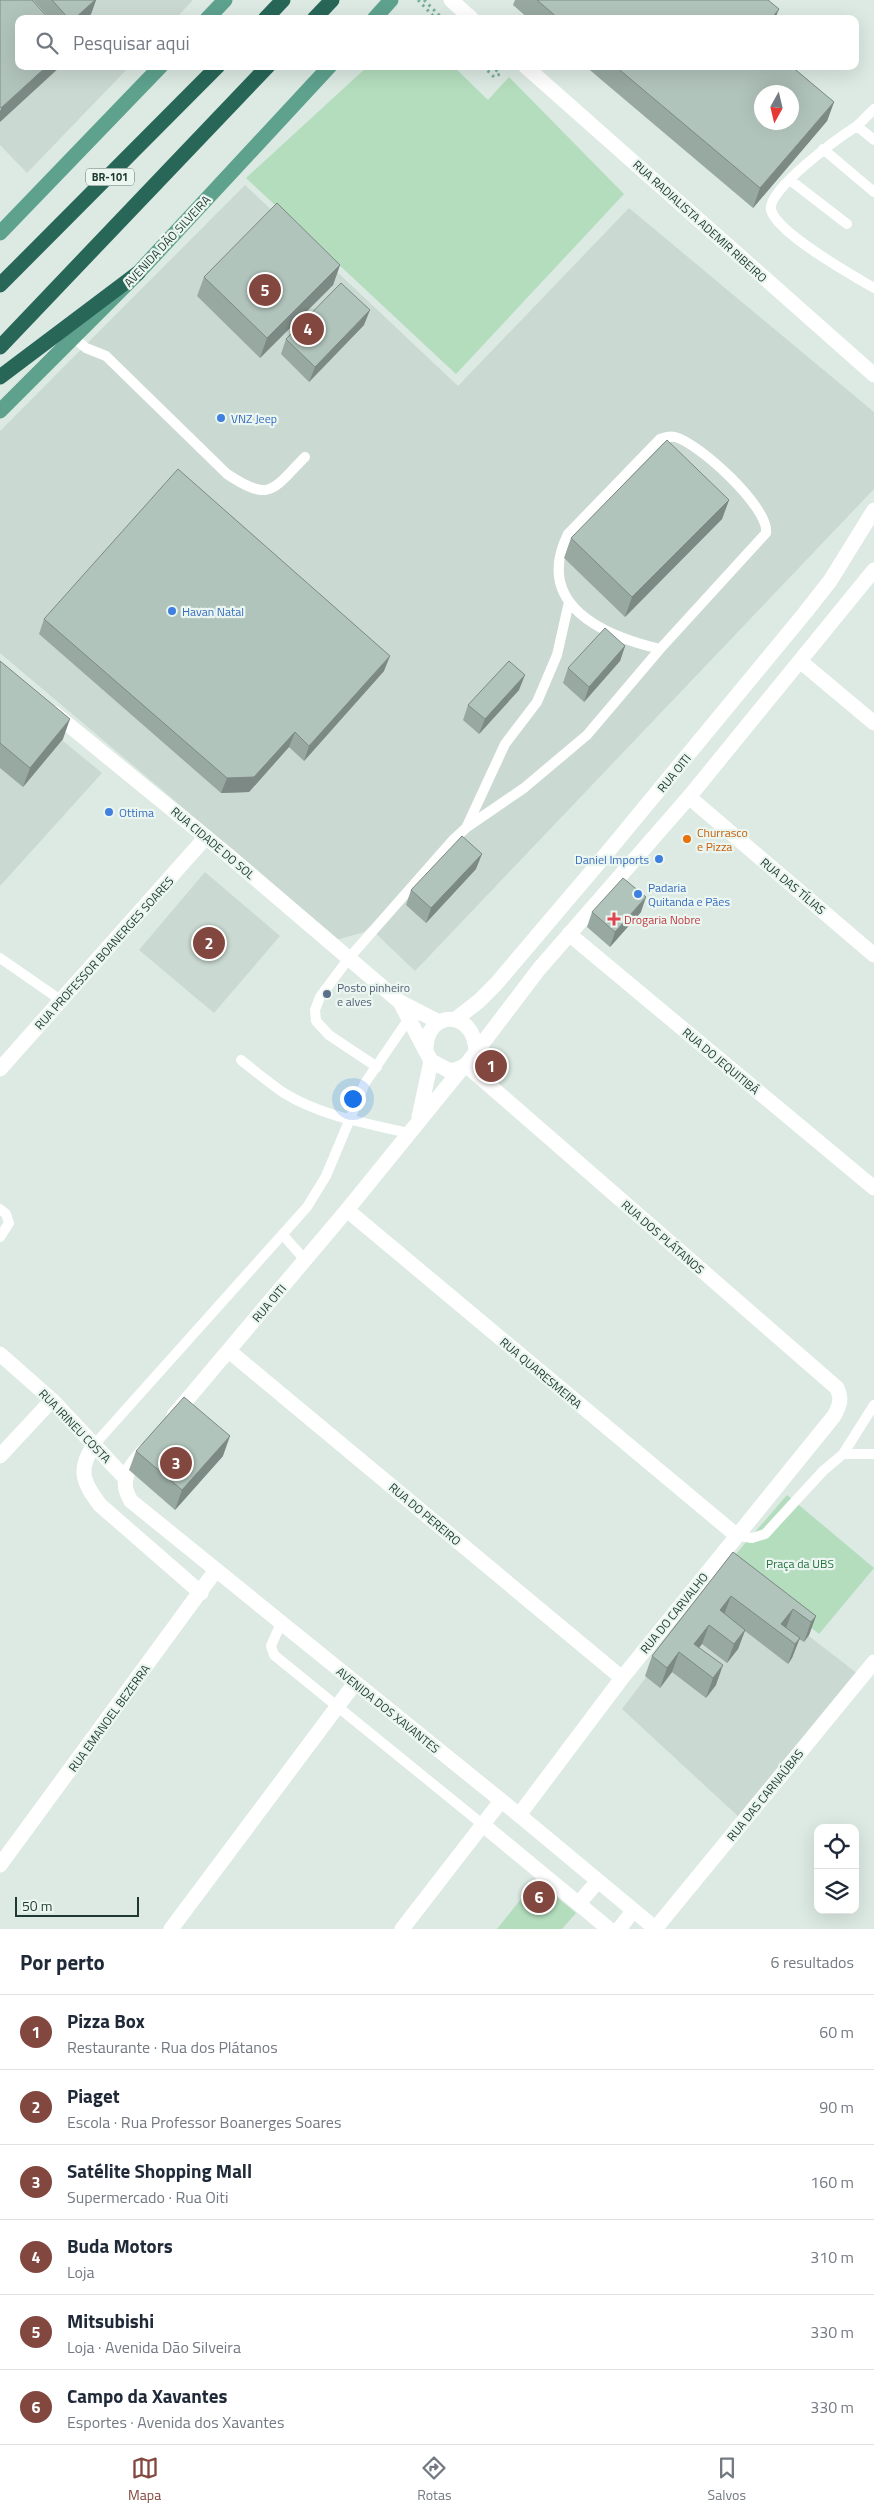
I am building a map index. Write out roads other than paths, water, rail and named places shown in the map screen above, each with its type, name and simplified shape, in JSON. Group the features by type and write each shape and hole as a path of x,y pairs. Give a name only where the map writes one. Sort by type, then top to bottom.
{"highway":[{"path":"269,15 283,0"},
{"path":"318,15 332,0"},
{"name":"BR-101","path":"0,285 214,70"},
{"name":"BR-101","path":"0,347 264,70"},
{"path":"0,377 138,273"}],"main road":[{"path":"211,15 225,0"},
{"path":"378,15 391,0"},
{"path":"0,233 157,70"},
{"name":"AVENIDA DÃO SILVEIRA","path":"0,411 138,273 326,70"}],"street":[{"path":"451,0 468,15"},
{"name":"RUA RADIALISTA ADEMIR RIBEIRO","path":"530,70 874,375"},
{"name":"RUA OITI","path":"456,1019 496,984 673,775 830,581 874,511"},
{"path":"476,1051 476,1037 468,1025 456,1019 438,1022 430,1030 426,1040 428,1056 448,1070 464,1066 476,1051 539,969 689,797 874,570"},
{"path":"800,661 874,723"},
{"name":"RUA CIDADE DO SOL","path":"46,707 206,837 400,1002 438,1022"},
{"name":"RUA DAS TÍLIAS","path":"689,797 874,955"},
{"name":"RUA PROFESSOR BOANERGES SOARES","path":"0,1069 206,837"},
{"name":"RUA DO JEQUITIBÁ","path":"569,934 874,1188"},
{"name":"RUA CIDADE DO SOL","path":"400,1002 410,1018 428,1056"},
{"name":"RUA OITI","path":"419,1119 428,1056"},
{"name":"RUA OITI","path":"166,1425 347,1210 419,1119 464,1066"},
{"name":"RUA DOS PLÁTANOS","path":"464,1066 837,1388 841,1396 840,1405 834,1416"},
{"name":"RUA QUARESMEIRA","path":"347,1210 736,1535"},
{"name":"RUA DO PEREIRO","path":"229,1351 622,1678"},
{"name":"RUA IRINEU COSTA","path":"0,1354 52,1400 126,1483"},
{"path":"0,1456 52,1400"},
{"name":"RUA DO CARVALHO","path":"519,1815 622,1678 834,1416"},
{"path":"126,1483 128,1470 153,1440"},
{"path":"94,1445 85,1459 82,1470 88,1489 100,1505 201,1593"},
{"name":"AVENIDA DOS XAVANTES","path":"126,1483 131,1501 519,1815 655,1929"},
{"name":"RUA EMANOEL BEZERRA","path":"0,1865 216,1570"},
{"name":"RUA DAS CARNAÚBAS","path":"655,1929 874,1662"},
{"path":"171,1929 354,1682"},
{"path":"402,1929 501,1801"},
{"path":"482,1824 609,1929"},
{"path":"579,1903 598,1881"},
{"path":"618,1929 633,1911"}],"lane":[{"path":"874,109 857,126 823,149 790,180 772,200 771,209 777,220 822,258 874,288"},
{"path":"857,126 874,140"},
{"path":"823,149 874,192"},
{"path":"790,180 846,224"},
{"path":"74,338 86,348 106,356 227,474 238,481 261,492 270,490 305,457"},
{"path":"376,1067 329,1036 316,1021 315,1010 320,997 349,958 467,827 524,788 587,735 660,649 763,539 767,529 759,512 747,496 709,457 686,441 668,436 660,439 568,534 560,549 558,575 569,602 597,626 615,637 660,649"},
{"path":"467,827 505,744 537,702 558,655 569,602"},
{"path":"0,958 62,1001"},
{"path":"94,1445 307,1207 326,1176 365,1083 410,1018"},
{"path":"241,1060 283,1092 319,1110 350,1120 408,1133"},
{"path":"0,1209 6,1214 9,1223 0,1237"},
{"path":"283,1235 305,1260"},
{"path":"736,1535 752,1538 765,1534 823,1471 843,1454 874,1405"},
{"path":"843,1454 874,1454"},
{"path":"281,1623 271,1646 274,1655 338,1705 482,1824"}],"place":[{"name":"Mitsubishi","path":"265,290"},
{"name":"Buda Motors","path":"308,329"},
{"name":"VNZ Jeep","path":"221,418"},
{"name":"Havan Natal","path":"172,611"},
{"name":"Ottima","path":"109,812"},
{"name":"Churrasco e Pizza","path":"687,839"},
{"name":"Daniel Imports","path":"659,859"},
{"name":"Padaria Quitanda e Pães","path":"638,894"},
{"name":"Drogaria Nobre","path":"614,919"},
{"name":"Piaget","path":"209,943"},
{"name":"Posto pinheiro e alves","path":"327,994"},
{"name":"Pizza Box","path":"491,1066"},
{"name":"Satélite Shopping Mall","path":"176,1463"},
{"name":"Campo da Xavantes","path":"539,1897"}],"park label":[{"name":"Praça da UBS","path":"800,1563"}]}
